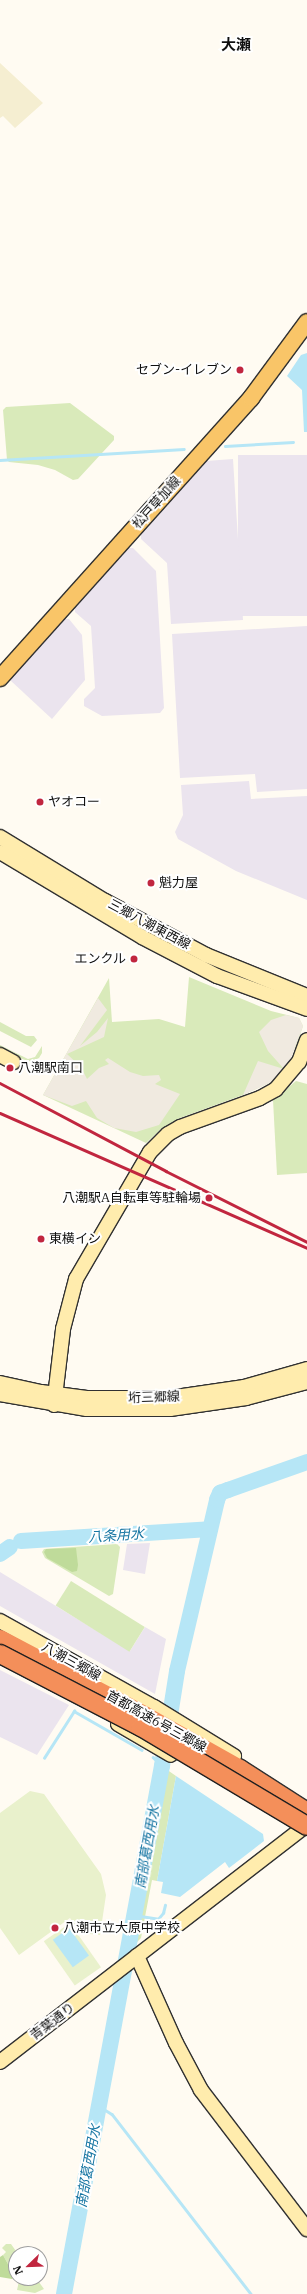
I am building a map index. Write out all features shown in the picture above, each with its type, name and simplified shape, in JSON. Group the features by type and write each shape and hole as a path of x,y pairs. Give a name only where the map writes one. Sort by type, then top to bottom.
{"highway":[{"name":"首都高速6号三郷線","path":"0,1639 146,1716 240,1769 307,1812"},
{"name":"首都高速6号三郷線","path":"0,1654 141,1727 234,1780 306,1828"}],"main road":[{"name":"松戸草加線","path":"0,668 196,452 307,322"},
{"name":"松戸草加線","path":"0,678 251,398 307,322"}],"street":[{"name":"三郷八潮東西線","path":"0,837 123,918 217,976 307,1009"},
{"name":"三郷八潮東西線","path":"0,852 123,918 213,958 307,996"},
{"path":"54,1399 65,1318 76,1278 150,1152 168,1134 180,1127 260,1098 276,1089 299,1062 307,1040"},
{"path":"0,1056 13,1062"},
{"name":"垳三郷線","path":"0,1383 54,1399 187,1397 244,1387 307,1369"},
{"name":"垳三郷線","path":"0,1394 54,1399 124,1411 189,1408 246,1398 307,1382"},
{"name":"八潮三郷線","path":"0,1621 154,1707 307,1802"},
{"path":"0,1662 76,1700 177,1759 306,1828"},
{"name":"青葉通り","path":"0,2062 306,1828"},
{"path":"137,1956 176,2044 201,2090 307,2229"}],"shaded area":[{"path":"0,63 43,103 15,128 3,116 0,118"},
{"path":"238,455 307,455 307,616 238,616"},
{"path":"233,459 243,620 171,624 167,563 141,539 141,532 206,461"},
{"path":"126,548 133,548 156,571 164,708 160,713 102,716 84,706 84,699 95,688 91,626 75,612 75,606"},
{"path":"62,619 69,619 82,635 85,680 52,719 10,680"},
{"path":"307,626 307,789 257,792 255,774 180,778 172,634"},
{"path":"249,781 251,799 307,796 307,900 236,871 178,839 175,832 183,815 181,785"},
{"path":"98,998 107,1010 80,1046 97,1032 108,1018 104,1037 67,1054 81,1067 87,1079 99,1068 109,1064 105,1060 108,1058 130,1072 143,1076 159,1075 161,1080 155,1084 180,1094 159,1125 136,1132 114,1128 97,1118 86,1101 72,1106 43,1095"},
{"path":"286,1015 299,1018 303,1026 291,1058 284,1069 268,1051 259,1032 271,1020"},
{"path":"258,1061 284,1069 271,1082 243,1095"},
{"path":"150,1543 145,1574 123,1570 127,1544"},
{"path":"0,1572 130,1651 145,1627 166,1639 155,1694 0,1606"},
{"path":"0,1670 69,1705 37,1755 0,1737"}],"green space":[{"path":"70,403 114,436 114,440 78,479 73,480 55,470 38,465 9,462 7,460 3,410 6,407"},
{"path":"189,977 271,1011 299,1018 303,1026 297,1044 284,1069 271,1082 243,1095 180,1118 160,1130 146,1143 43,1095 109,978 112,1022 159,1019 185,1027"},
{"path":"0,1022 26,1036 34,1036 37,1040 31,1047 0,1031"},
{"path":"0,1045 28,1059 35,1057 42,1046 42,1053 39,1058 30,1062 0,1050"},
{"path":"296,1081 307,1084 307,1173 277,1175 273,1100"},
{"path":"117,1544 120,1547 113,1594 109,1596 45,1558 42,1552 44,1549"},
{"path":"76,1548 78,1565 77,1571 72,1572 47,1558 44,1552 46,1549"},
{"path":"71,1581 145,1627 129,1652 56,1606"},
{"path":"166,1769 176,1776 157,1881 152,1880 141,1938 134,1945"},
{"path":"30,1791 44,1794 101,1874 106,1895 100,1935 80,1933 70,1918 19,1955 0,1928 0,1813"},
{"path":"70,1923 101,1967 75,1986 44,1941"},
{"path":"6,2244 11,2244 12,2246 8,2246 8,2264 3,2255 6,2252 2,2248"},
{"path":"3,2255 8,2264 8,2278 0,2277 0,2257"},
{"path":"18,2286 42,2286 44,2289 35,2293 17,2290"}],"water":[{"path":"307,353 307,432 304,432 302,390 287,376 301,355"},
{"path":"176,1776 263,1834 264,1841 229,1868 225,1862 180,1897 161,1893 163,1882 157,1881"},
{"path":"69,1928 89,1956 73,1967 53,1940"}],"waterway":[{"path":"225,446 293,442"},
{"path":"0,460 184,449"},
{"name":"南部葛西用水","path":"64,2294 162,1766 177,1671 217,1500 220,1493 307,1462"},
{"name":"八条用水","path":"21,1541 210,1529"},
{"name":"八条用水","path":"0,1554 10,1547"},
{"path":"44,1758 74,1711 142,1750"},
{"path":"153,1757 162,1766"},
{"path":"134,1915 158,1919 163,1913 165,1905"},
{"path":"99,2106 112,2114 251,2294"}],"railway":[{"path":"0,1083 166,1171 307,1242"},
{"path":"0,1113 307,1248"}],"place":[{"name":"セブン-イレブン","path":"240,370"},
{"name":"ヤオコー","path":"40,802"},
{"name":"魁力屋","path":"151,883"},
{"name":"エンクル","path":"134,959"},
{"name":"八潮駅南口","path":"10,1068"},
{"name":"八潮駅A自転車等駐輪場","path":"209,1198"},
{"name":"東横イン","path":"41,1239"},
{"name":"八潮市立大原中学校","path":"55,1928"}],"district":[{"name":"大瀬","path":"236,45"}]}
